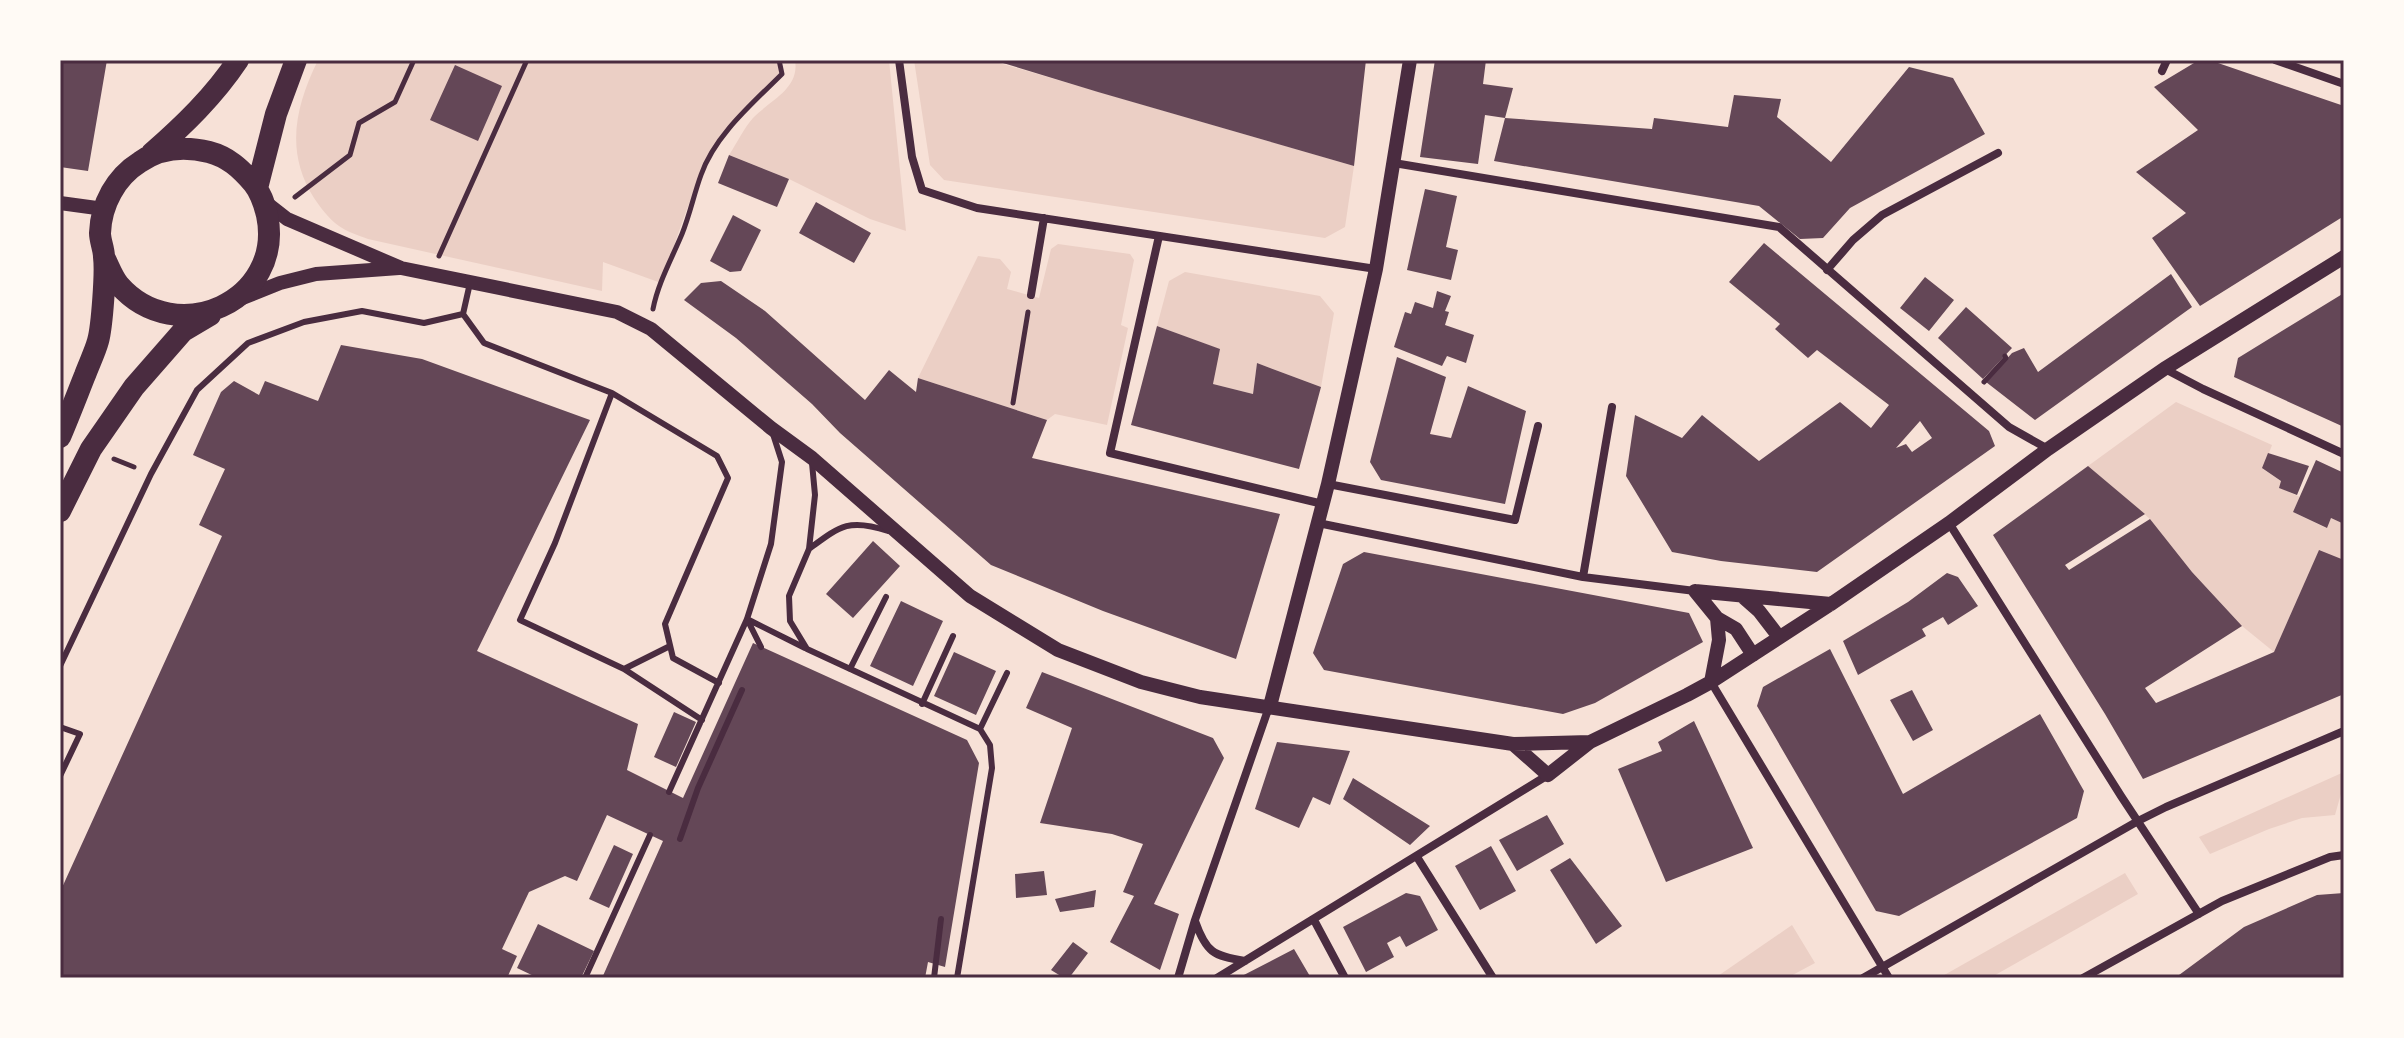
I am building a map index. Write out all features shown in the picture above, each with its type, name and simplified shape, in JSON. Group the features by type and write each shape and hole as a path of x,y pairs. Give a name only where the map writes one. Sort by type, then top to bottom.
{"highway":[{"path":"60,437 99,340 105,259 100,234 104,209 120,179 188,121 238,60"},
{"path":"60,511 91,449 134,387 183,331 227,305 253,282 266,257 270,228 266,200 276,114 296,60"},
{"path":"147,157 170,149 195,148 220,155 241,168 266,200"},
{"path":"105,259 118,284 140,303 166,314 195,316 227,305"}],"street":[{"path":"899,60 912,157 922,190 977,208 1376,269"},
{"path":"1178,978 1195,920 1270,706 1323,504 1376,269 1410,60"},
{"path":"2162,71 2167,60"},
{"path":"2275,60 2344,84"},
{"path":"1827,270 1853,240 1882,215 1998,153"},
{"path":"1394,163 1779,227 2009,427 2048,449"},
{"path":"266,200 287,219 401,268 617,312 651,329 812,458 970,596 1058,650 1141,682 1200,697 1513,744 1590,742"},
{"path":"60,203 104,209"},
{"path":"1031,295 1044,218"},
{"path":"1159,236 1110,453 1323,504"},
{"path":"1217,978 1548,775 1590,742 1711,682 1949,523 2048,449 2164,369 2344,257"},
{"path":"227,305 280,283 316,274 401,268"},
{"path":"2164,369 2344,454"},
{"path":"1583,577 1612,407"},
{"path":"1328,484 1515,520 1538,426"},
{"path":"1318,523 1583,577 1831,604"},
{"path":"1949,523 2199,914"},
{"path":"1695,591 1717,618 1736,629 1753,655"},
{"path":"1742,595 1779,637"},
{"path":"1717,618 1719,640 1711,682 1889,978"},
{"path":"1863,978 2138,821 2344,731"},
{"path":"1513,744 1548,775"},
{"path":"2083,978 2236,895 2330,857 2344,855"},
{"path":"1417,857 1493,978"},
{"path":"1195,920 1203,944 1215,955 1246,961"},
{"path":"1314,920 1345,978"}],"lane":[{"path":"470,281 463,314 484,343 612,393 717,456 728,478 665,624 673,658 719,683"},
{"path":"60,666 151,474 197,390 248,343 304,322 362,311 424,323 463,314"},
{"path":"612,393 555,543 520,620 624,669 702,720"},
{"path":"669,792 747,619 771,544 782,462 771,428"},
{"path":"807,649 790,621 789,596 809,549 815,495 812,458"},
{"path":"809,549 840,526 867,524 896,534"},
{"path":"850,669 886,597"},
{"path":"747,619 761,647"},
{"path":"747,619 980,729 990,745 992,768 957,978"},
{"path":"922,704 953,636"},
{"path":"624,669 670,646"},
{"path":"980,729 1007,673"},
{"path":"680,839 698,788 742,690"},
{"path":"60,727 80,734 60,776"},
{"path":"585,978 650,835"},
{"path":"934,978 941,919"}],"path":[{"path":"266,200 307,186 350,155 359,123 395,102 414,60"},
{"path":"431,274 527,60"},
{"path":"651,329 654,304 690,215 701,174 717,146 743,113 782,74 779,60"},
{"path":"1013,403 1031,295"},
{"path":"1985,381 2005,356"},
{"path":"113,458 132,467"}],"shaded area":[{"path":"318,60 779,60 782,74 741,116 710,159 693,193 661,283 603,262 602,291 368,239 335,223 317,202 305,181 296,147 299,112"},
{"path":"795,60 889,60 906,231 870,219 789,179 729,155 753,118 793,79"},
{"path":"914,60 989,60 1354,166 1345,227 1325,238 944,180 930,165"},
{"path":"1058,244 1130,254 1134,260 1121,325 1128,328 1107,425 1055,414 1047,420 918,378 978,256 1000,259 1011,272 1007,289 1039,298 1051,249"},
{"path":"1185,272 1320,296 1334,313 1321,387 1257,363 1253,394 1213,384 1219,349 1157,326 1169,281"},
{"path":"2176,402 2272,445 2263,469 2281,481 2280,488 2300,497 2293,512 2326,528 2331,518 2344,524 2344,560 2319,551 2274,652 2242,626 2192,572 2150,519 2088,466"},
{"path":"2344,772 2335,815 2302,818 2210,854 2199,837"},
{"path":"2125,873 2138,894 1990,978 1939,978"},
{"path":"1792,925 1815,963 1787,978 1715,978"}],"building":[{"path":"60,60 107,60 88,171 60,167"},
{"path":"993,60 1366,60 1354,166 1098,92"},
{"path":"1435,60 1486,60 1483,84 1513,88 1505,118 1485,115 1478,164 1420,157"},
{"path":"2194,63 2218,63 2344,106 2344,216 2200,306 2152,238 2186,213 2136,172 2198,130 2154,87"},
{"path":"455,65 502,86 478,141 430,120"},
{"path":"1909,67 1953,78 1985,134 1850,208 1823,238 1800,239 1759,206 1494,161 1505,118 1652,129 1654,118 1728,127 1734,95 1781,99 1777,117 1831,162"},
{"path":"729,155 789,179 777,207 718,183"},
{"path":"1425,189 1457,196 1446,247 1458,250 1451,280 1407,270"},
{"path":"816,202 871,233 854,263 799,233"},
{"path":"733,215 761,230 741,271 730,272 710,261"},
{"path":"1764,243 1989,431 1995,446 1817,572 1672,552 1626,476 1635,415 1682,438 1702,415 1759,461 1840,402 1871,428 1889,405 1817,350 1808,358 1775,329 1780,324 1729,282","holes":["1920,421 1932,438 1912,452 1906,444 1896,448"]},
{"path":"2171,274 2192,307 2035,420 1986,382 2012,353 2024,348 2038,372"},
{"path":"1925,277 1954,300 1929,331 1900,308"},
{"path":"721,281 765,311 865,400 889,370 916,392 918,378 1047,420 1032,458 1280,514 1236,659 1103,611 991,565 736,338 684,300 701,283"},
{"path":"1437,291 1451,296 1445,311 1449,312 1445,325 1474,335 1466,363 1447,356 1442,366 1394,347 1405,312 1411,314 1415,302 1433,308"},
{"path":"2344,293 2344,427 2234,377 2238,358"},
{"path":"1966,307 2012,348 1983,379 1938,338"},
{"path":"1157,326 1220,349 1213,384 1253,394 1257,363 1321,387 1299,469 1131,425"},
{"path":"341,345 422,359 590,420 477,651 638,724 627,770 683,798 753,643 967,740 979,763 945,967 928,962 925,978 602,978 663,841 607,815 577,881 565,876 529,892 502,949 517,956 507,978 60,978 60,892 222,536 199,525 225,469 193,455 221,392 234,381 259,395 265,381 318,401"},
{"path":"1397,357 1446,377 1430,434 1451,438 1468,386 1526,411 1505,504 1381,480 1370,462"},
{"path":"2268,453 2309,466 2297,495 2279,488 2281,481 2262,468"},
{"path":"2316,460 2344,473 2344,524 2331,518 2327,528 2293,512"},
{"path":"2088,466 2145,514 2065,565 2069,570 2150,519 2192,572 2242,626 2145,688 2156,703 2274,652 2319,550 2344,560 2344,694 2143,779 1993,535"},
{"path":"873,541 900,566 853,618 826,594"},
{"path":"1364,552 1689,613 1703,642 1595,703 1563,714 1324,670 1313,653 1343,564"},
{"path":"1947,573 1958,577 1978,606 1948,625 1943,617 1922,629 1926,636 1858,675 1843,641 1908,602"},
{"path":"901,601 943,621 913,686 870,666"},
{"path":"1830,649 1903,794 2040,714 2084,791 2077,818 1899,916 1876,911 1757,706 1763,687"},
{"path":"954,652 996,671 976,715 934,696"},
{"path":"1042,672 1213,738 1224,758 1154,904 1179,914 1160,970 1110,942 1134,896 1123,892 1143,844 1112,834 1040,823 1072,728 1026,708"},
{"path":"1912,690 1933,730 1913,741 1890,700"},
{"path":"674,712 696,722 676,767 654,757"},
{"path":"1694,721 1753,848 1666,882 1618,769 1662,751 1658,742"},
{"path":"1277,742 1350,751 1330,805 1313,797 1299,828 1255,809"},
{"path":"1353,778 1430,826 1410,845 1343,799"},
{"path":"1547,815 1564,844 1517,871 1499,840"},
{"path":"614,845 633,854 609,908 589,899"},
{"path":"1491,846 1516,891 1480,910 1455,866"},
{"path":"1570,858 1622,926 1596,944 1550,870"},
{"path":"1044,871 1047,895 1016,898 1015,874"},
{"path":"1096,890 1094,907 1060,912 1055,899"},
{"path":"1406,893 1420,896 1438,930 1406,947 1400,936 1387,943 1394,957 1366,972 1343,927"},
{"path":"2344,893 2344,978 2175,978 2244,927 2317,895"},
{"path":"538,924 594,951 581,978 538,978 517,968"},
{"path":"1073,942 1088,953 1069,978 1064,978 1051,970"},
{"path":"1294,949 1311,978 1238,978"}]}
